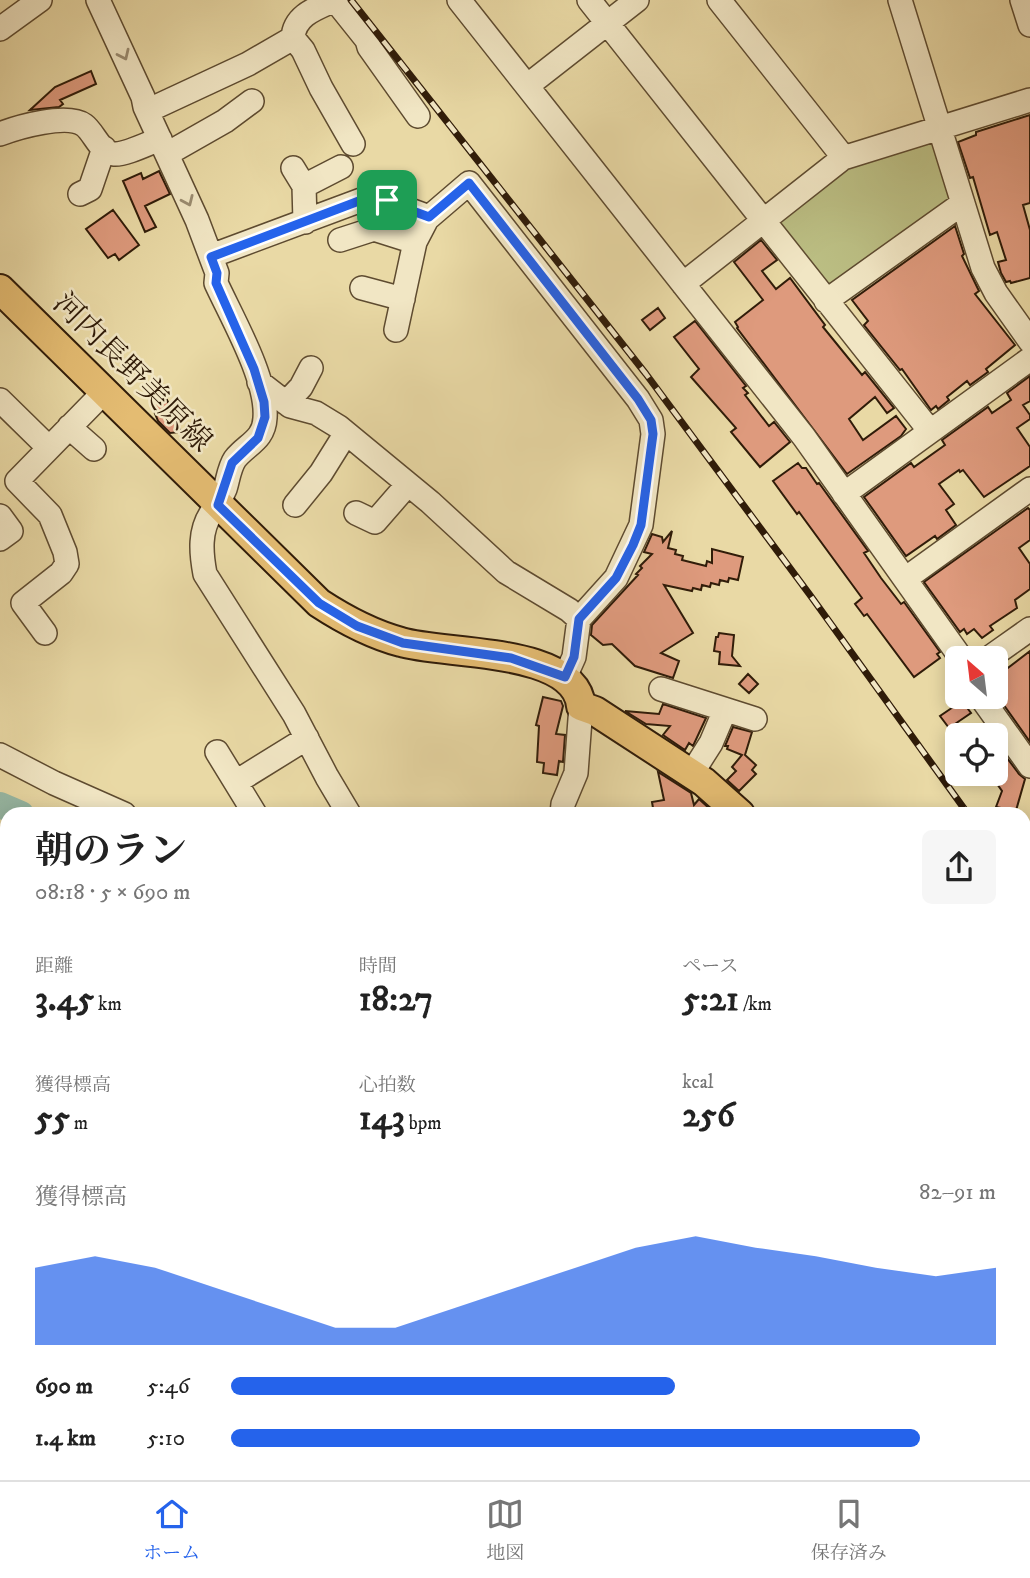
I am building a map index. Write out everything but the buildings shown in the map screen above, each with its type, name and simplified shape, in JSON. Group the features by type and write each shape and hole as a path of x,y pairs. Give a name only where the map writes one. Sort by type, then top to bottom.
{"main road":[{"name":"河内長野美原線","path":"0,289 319,603 357,626 403,643 511,658 565,677"},
{"path":"565,677 578,694 582,706 595,711 692,774 732,807"}],"street":[{"path":"0,29 40,0"},
{"path":"98,0 143,97 211,257 217,273 216,283 259,382 264,402 263,430 232,463 218,505 212,512 203,534 201,554 205,574 294,714 345,807"},
{"path":"459,0 804,437 952,646"},
{"path":"589,0 930,431"},
{"path":"527,86 636,0"},
{"path":"719,0 844,158"},
{"path":"900,0 988,280 1030,341"},
{"path":"1022,0 1030,25"},
{"path":"353,144 303,50 293,38 293,33 305,14 335,1 367,40 369,47 418,116"},
{"path":"147,111 248,64 293,38"},
{"path":"683,284 844,158 1030,100"},
{"path":"0,134 15,128 66,119 83,124 107,152 116,154 164,146 225,121 252,101"},
{"path":"80,194 90,189 104,148"},
{"path":"305,222 298,177 341,167"},
{"path":"396,330 415,242 429,217 469,183 638,399 651,420 653,434 641,525 616,578 579,619 574,657 565,677"},
{"path":"211,257 372,196 429,217"},
{"path":"827,301 963,203"},
{"path":"340,240 374,229 415,242"},
{"path":"362,288 403,299"},
{"path":"844,494 1030,359"},
{"path":"286,403 301,387 311,368"},
{"path":"259,382 286,403 316,413 346,433 408,484 506,572 569,610 579,619"},
{"path":"1,390 49,448"},
{"path":"46,633 18,597 70,577 53,506 17,481 104,392"},
{"path":"69,427 94,450"},
{"path":"295,505 321,473 346,433"},
{"path":"356,513 376,522 408,484"},
{"path":"0,508 25,489"},
{"path":"905,579 1030,489"},
{"path":"0,516 11,531 0,539"},
{"path":"1006,646 1030,629"},
{"path":"661,689 755,719"},
{"path":"564,807 576,773 582,706"},
{"path":"989,709 1030,766"},
{"path":"692,774 711,743 725,710"},
{"path":"236,782 307,738"},
{"path":"217,752 252,807"},
{"path":"0,755 108,807"}],"green space":[{"path":"931,139 955,195 950,207 823,289 777,230 778,218 846,165"}],"waterway":[{"path":"0,805 5,807"}],"railway":[{"path":"351,0 646,374 963,807"}],"route":[{"path":"469,183 638,399 651,420 653,434 641,525 616,578 579,619 572,666 565,677 511,658 403,643 357,626 319,603 218,505 232,463 258,438 263,430 265,417 259,382 216,283 217,273 211,257 330,213 354,201 372,196 387,200 429,217 469,183"}]}
